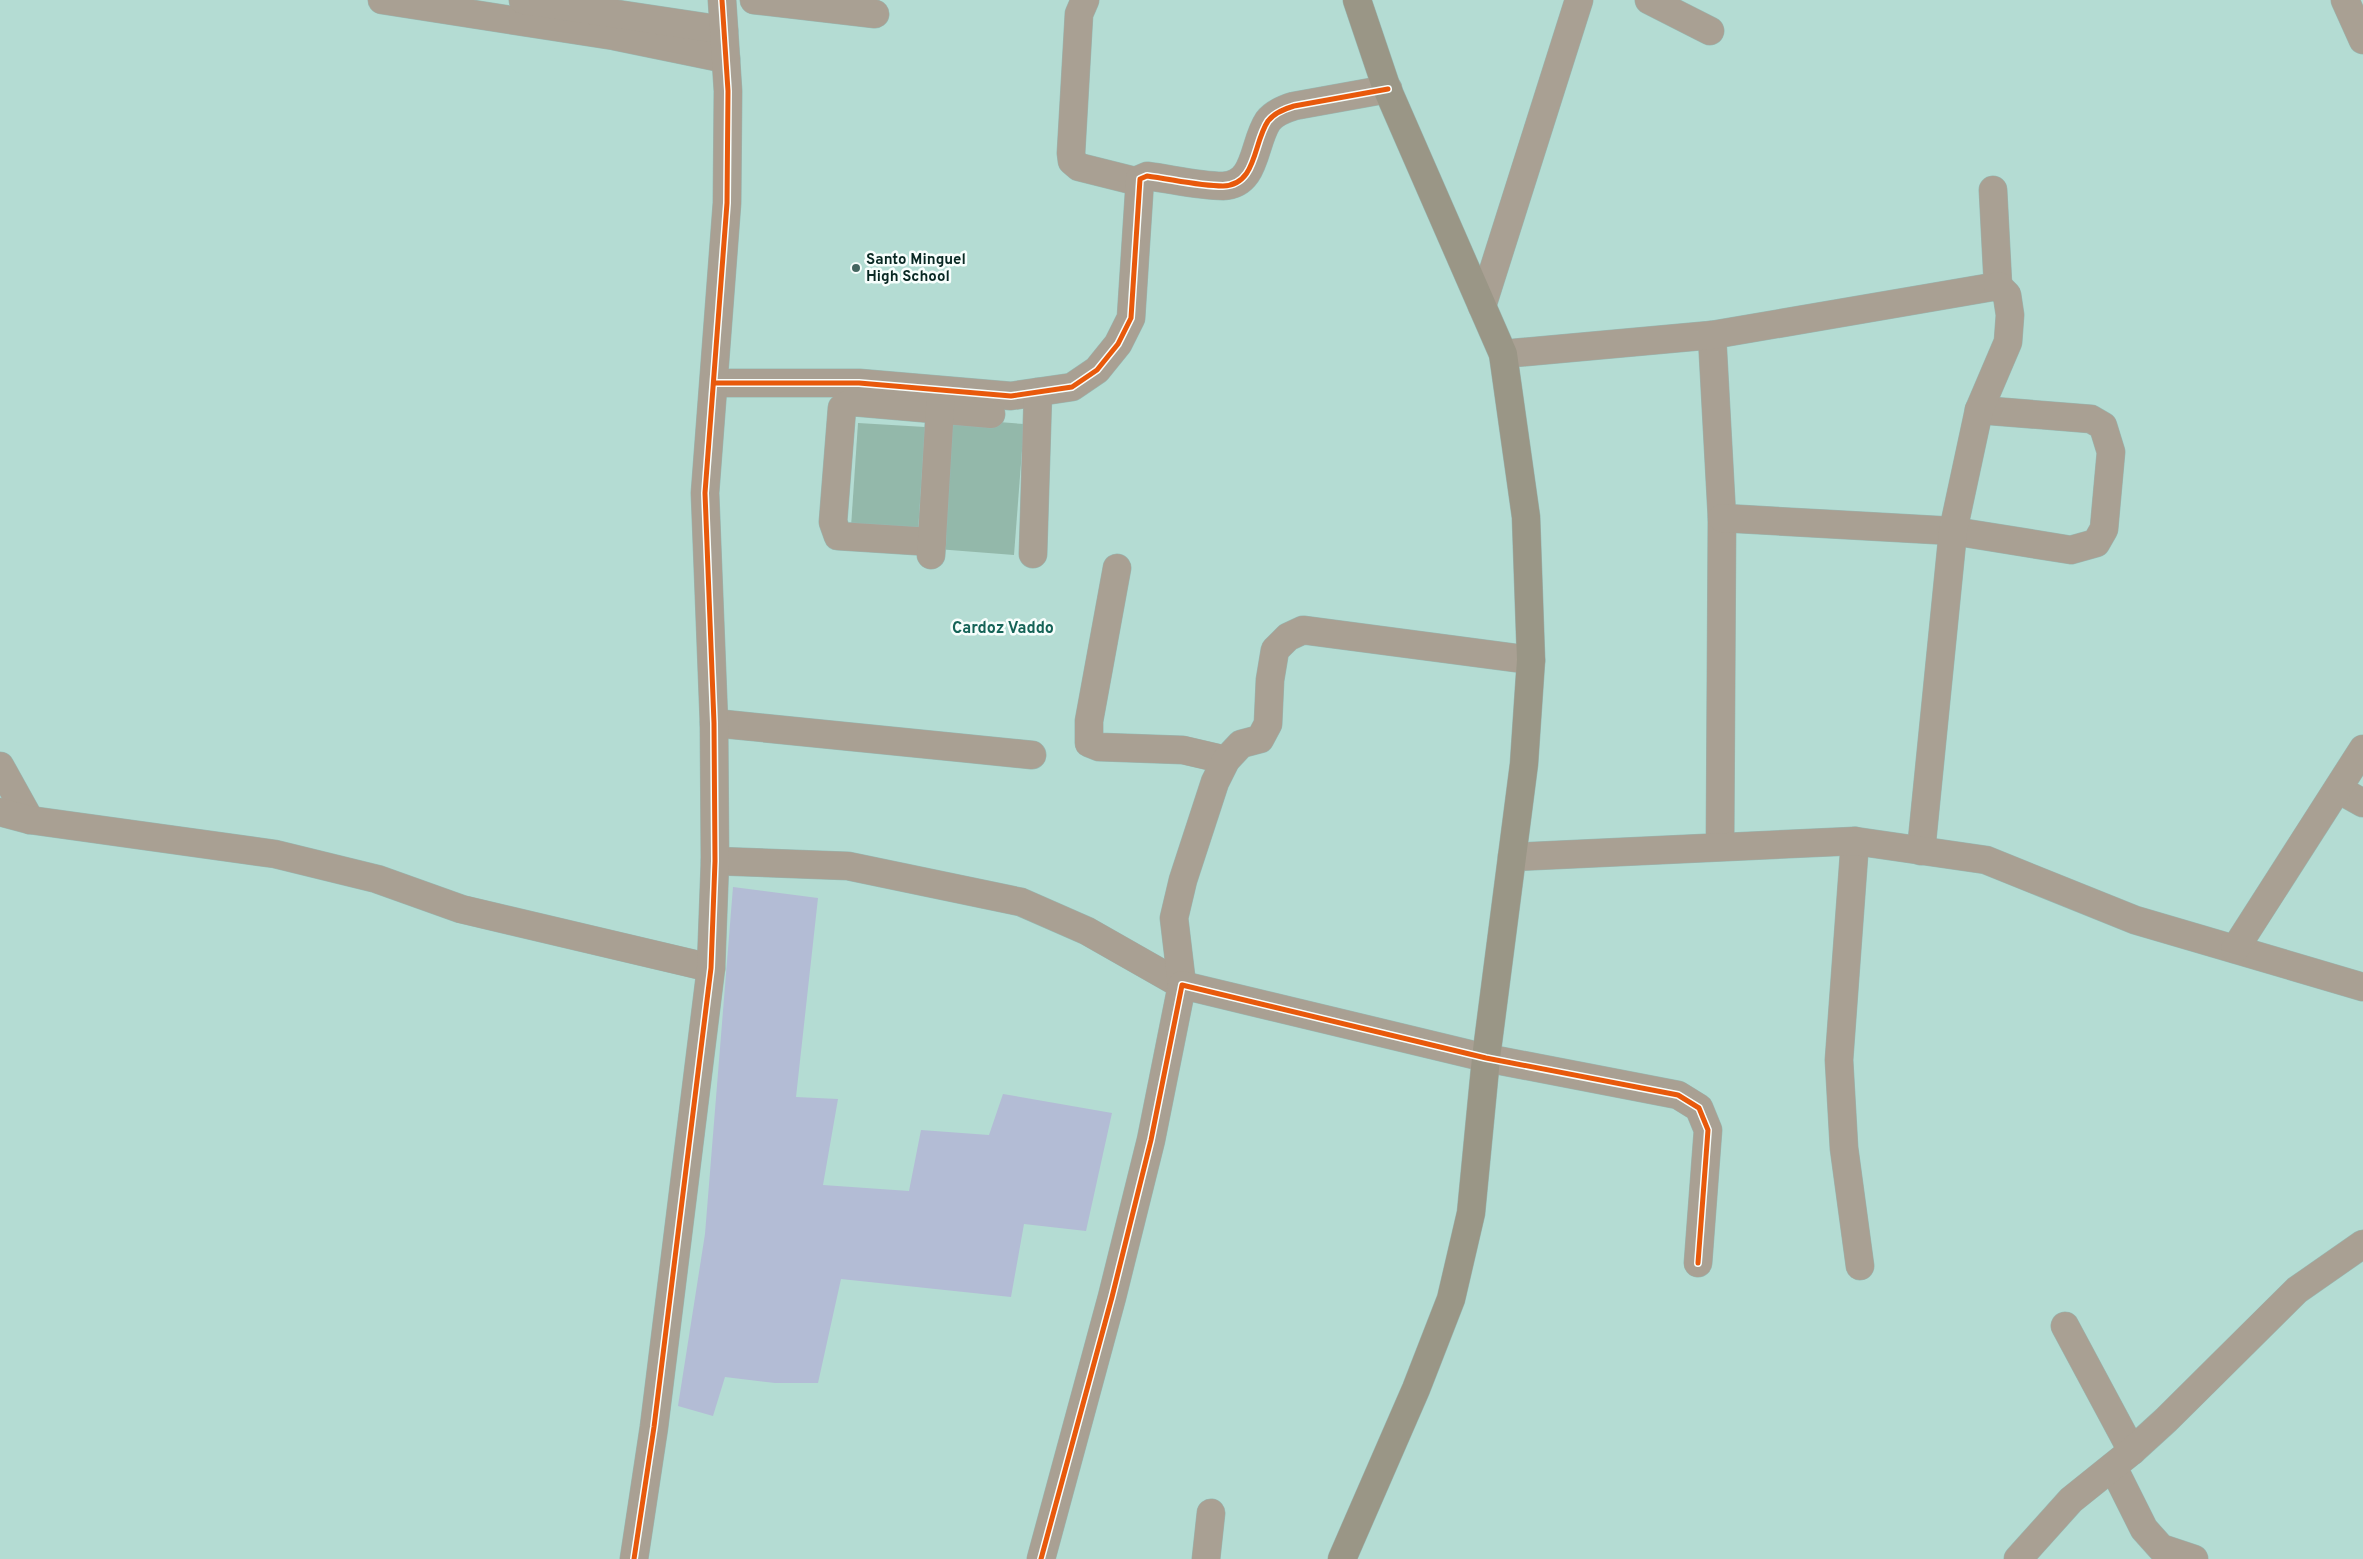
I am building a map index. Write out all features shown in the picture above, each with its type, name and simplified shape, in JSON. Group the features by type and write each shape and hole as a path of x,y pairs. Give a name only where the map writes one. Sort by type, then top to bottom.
{"main road":[{"path":"1342,1559 1416,1389 1451,1299 1471,1212 1486,1058 1524,764 1531,660 1526,517 1503,354 1388,89 1357,0"}],"street":[{"path":"382,0 614,36 726,59"},
{"path":"523,0 724,30"},
{"path":"634,1559 654,1427 710,968 716,861 714,723 705,493 727,203 726,59 722,0"},
{"path":"754,0 875,14"},
{"path":"1085,0 1079,14 1072,161 1079,167 1139,182"},
{"path":"1482,306 1579,0"},
{"path":"1650,0 1710,30"},
{"path":"2345,0 2363,40"},
{"path":"940,400 932,548 838,536 833,522 842,408 853,402 1011,396 1072,387 1097,370 1118,344 1131,318 1139,182 1143,177 1224,186 1239,182 1250,166 1268,121 1280,111 1294,106 1388,89"},
{"path":"1921,851 1953,531 1979,410 2008,342 2010,315 2007,295 1998,286 1993,190"},
{"path":"1503,354 1712,335 1998,286"},
{"path":"1712,335 1722,518 1720,846"},
{"path":"714,383 859,383 940,400 991,414"},
{"path":"1033,554 1038,392"},
{"path":"1722,518 1953,531 2070,550 2096,544 2104,529 2112,452 2103,426 2091,419 1979,410"},
{"path":"1117,568 1089,721 1089,743 1099,747 1183,750 1226,760"},
{"path":"1040,1559 1109,1306 1151,1140 1182,985 1174,918 1186,871 1216,782 1226,760 1241,744 1260,739 1268,724 1270,680 1275,650 1288,636 1303,630 1531,660"},
{"path":"714,723 1032,755"},
{"path":"2235,949 2363,749"},
{"path":"0,766 30,820"},
{"path":"2338,789 2363,803"},
{"path":"0,812 30,820 275,854 377,879 462,909 710,968"},
{"path":"1855,841 1839,1060 1844,1148 1860,1266"},
{"path":"1512,857 1855,841 1986,860 2135,920 2363,987"},
{"path":"716,861 848,866 1021,902 1087,931 1182,985 1486,1058 1678,1096 1699,1108 1708,1130 1698,1263"},
{"path":"2018,1559 2071,1500 2122,1459 2297,1290 2363,1244"},
{"path":"2065,1326 2122,1459 2144,1529 2161,1548 2194,1559"},
{"path":"1206,1559 1211,1513"}],"shaded area":[{"path":"733,887 818,898 796,1097 838,1099 823,1185 909,1191 921,1130 989,1135 1003,1094 1112,1113 1086,1231 1024,1224 1011,1297 841,1279 818,1383 775,1383 725,1377 713,1416 678,1406 705,1234"}],"building":[{"path":"947,418 1024,424 1014,555 937,549"},
{"path":"858,423 925,427 918,532 851,527"}],"cycle path":[{"path":"634,1559 654,1427 711,968 715,861 714,723 705,493 727,203 728,91 722,0"},
{"path":"715,383 859,383 1011,396 1072,387 1097,370 1118,344 1131,318 1140,179 1147,176 1204,185 1223,186 1234,184 1242,179 1248,171 1263,130 1270,118 1276,114 1294,106 1388,89"},
{"path":"1041,1559 1112,1297 1151,1140 1182,985 1486,1058 1678,1095 1699,1108 1708,1130 1698,1263"}],"place":[{"name":"Santo Minguel High School","path":"856,268"}],"district":[{"name":"Cardoz Vaddo","path":"1003,627"}]}
